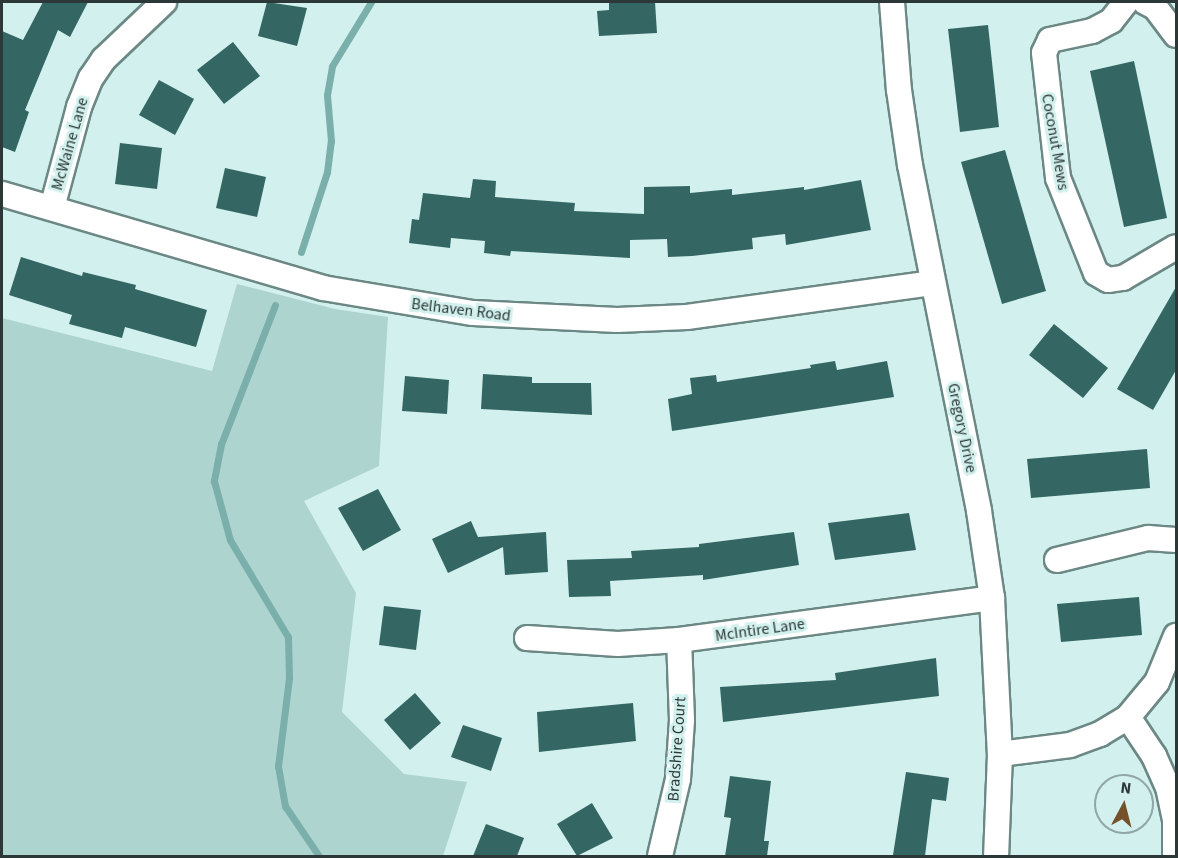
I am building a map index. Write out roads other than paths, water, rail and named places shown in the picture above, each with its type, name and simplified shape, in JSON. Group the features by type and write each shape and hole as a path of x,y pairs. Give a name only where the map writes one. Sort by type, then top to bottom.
{"street":[{"name":"McWaine Lane","path":"52,208 79,107 91,78 104,59 164,2"},
{"name":"Gregory Drive","path":"892,2 899,90 932,283 979,511 992,598 1000,754 996,856"},
{"name":"Coconut Mews","path":"1126,2 1111,21 1092,32 1050,40 1044,53 1058,178 1096,273 1108,280 1123,278 1176,247"},
{"path":"1145,2 1155,7 1176,35"},
{"name":"Belhaven Road","path":"2,194 322,288 496,315 617,320 687,317 773,308 932,283"},
{"path":"1057,560 1148,538 1176,540"},
{"name":"McIntire Lane","path":"527,638 618,644 679,640 992,598"},
{"path":"1000,754 1070,745 1100,734 1128,717 1157,682 1176,636"},
{"name":"Bradshire Court","path":"660,856 678,779 682,720 679,640"},
{"path":"1128,717 1154,756 1168,787 1175,820 1176,856"}],"waterway":[{"path":"301,252 327,172 331,141 327,95 332,66 371,2"},
{"path":"275,305 221,444 214,481 230,540 288,637 289,678 278,766 285,806 319,856"}]}
